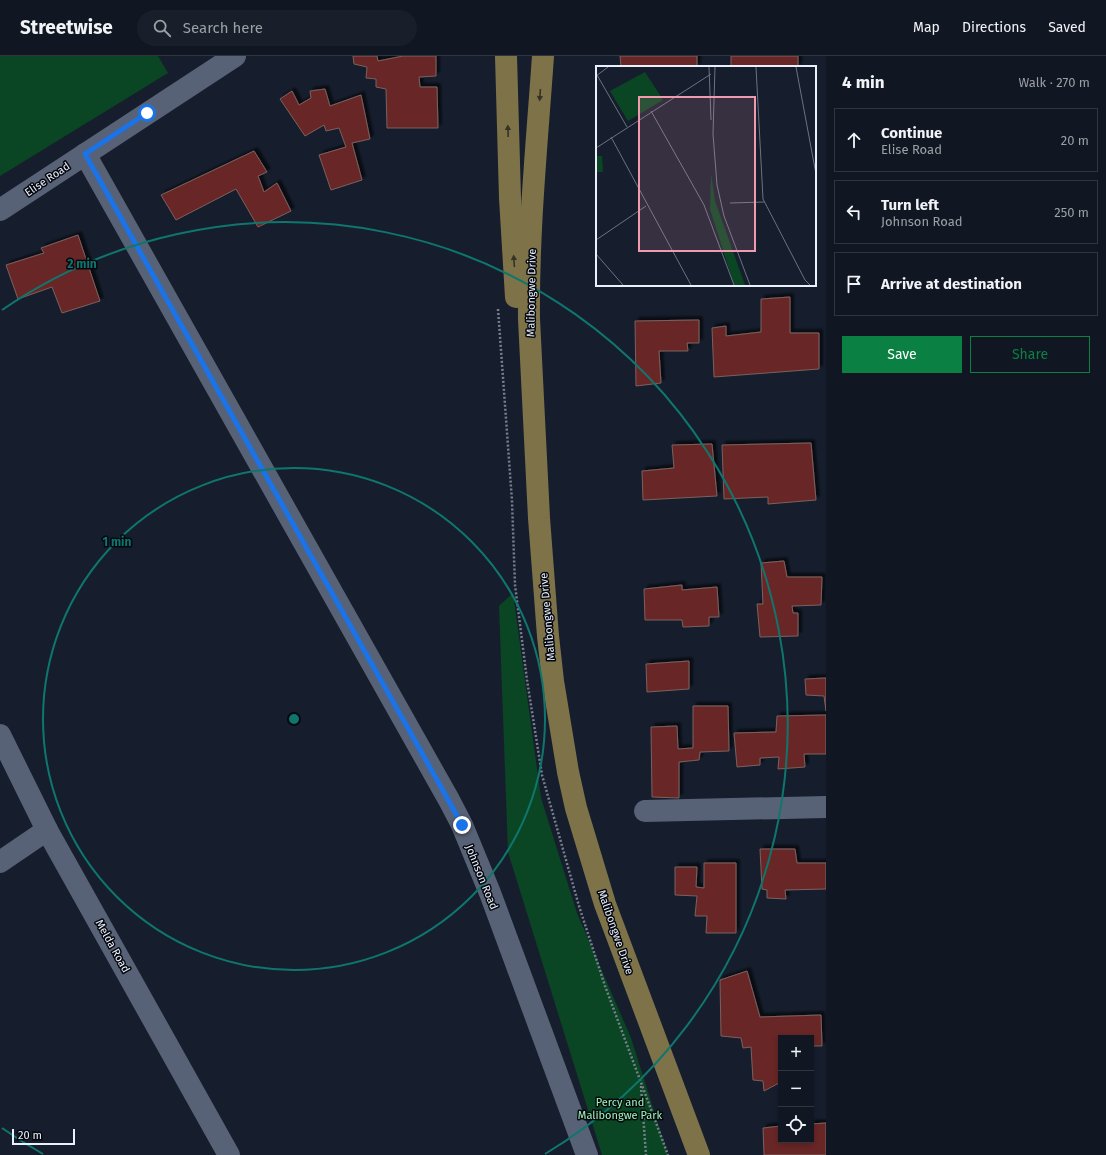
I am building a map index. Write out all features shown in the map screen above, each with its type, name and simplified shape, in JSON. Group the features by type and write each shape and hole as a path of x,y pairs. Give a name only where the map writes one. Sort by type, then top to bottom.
{"main road":[{"name":"Malibongwe Drive","path":"506,56 510,198 521,370 527,518 536,635 550,734 567,812 595,907 636,1022 687,1155"},
{"name":"Malibongwe Drive","path":"543,56 533,199 529,319 539,518 553,682 568,772 576,808 605,904 699,1155"}],"street":[{"name":"Elise Road","path":"0,210 235,56"},
{"name":"Johnson Road","path":"85,154 459,819 490,893 587,1155"},
{"name":"Melda Road","path":"0,735 47,830 230,1155"},
{"path":"645,811 826,807"},
{"path":"0,862 47,830"}],"path":[{"path":"641,1082 646,1155"}],"green space":[{"path":"0,56 158,56 168,73 0,176"},
{"name":"Percy and Malibongwe Park","path":"513,593 541,798 577,913 631,1038 668,1155 602,1155 508,852 499,606"}],"building":[{"path":"353,56 377,56 378,61 403,56 436,56 436,76 419,77 420,87 437,87 438,128 387,128 386,89 376,87 376,79 366,78 367,67 354,64"},
{"path":"620,56 697,56 697,66 621,66"},
{"path":"731,56 798,56 798,66 731,66"},
{"path":"325,89 330,106 361,95 370,139 352,143 362,180 331,190 319,155 346,147 339,128 326,131 324,125 305,136 280,99 292,91 299,105 311,98 310,91"},
{"path":"254,151 267,172 258,176 264,192 277,183 291,211 258,227 236,189 176,220 161,195"},
{"path":"78,235 100,301 62,313 52,287 18,299 6,265 44,253 41,248"},
{"path":"790,297 790,333 819,333 819,369 714,377 712,328 726,326 726,336 761,332 761,299"},
{"path":"699,320 699,343 687,343 688,351 659,351 661,383 636,386 635,321"},
{"path":"811,443 816,500 768,504 768,497 724,499 722,445"},
{"path":"712,444 717,496 643,500 642,471 674,468 672,445"},
{"path":"784,561 787,577 822,577 821,605 792,606 793,613 798,613 798,636 760,637 757,604 763,604 761,563"},
{"path":"682,585 682,590 717,587 719,617 709,617 709,626 683,627 682,620 645,620 644,589"},
{"path":"689,661 689,689 647,692 646,664"},
{"path":"826,678 826,711 824,696 806,695 805,679"},
{"path":"693,706 728,706 729,751 700,752 699,760 679,762 679,798 652,797 651,727 677,726 678,749 693,748"},
{"path":"826,715 826,754 804,754 805,767 778,769 779,757 760,758 760,765 737,767 734,733 776,732 777,716"},
{"path":"760,849 795,849 797,863 826,863 826,889 785,890 786,899 767,898 767,890 762,889"},
{"path":"704,863 736,863 736,933 706,933 707,916 695,916 697,896 675,895 675,867 697,867 696,887 704,888"},
{"path":"747,971 760,1017 821,1015 822,1046 814,1046 814,1035 778,1035 778,1084 764,1091 763,1081 753,1080 751,1047 743,1048 741,1038 721,1036 720,980"},
{"path":"826,1123 826,1155 764,1155 763,1128 778,1126 778,1143 814,1143 814,1124"}],"route":[{"path":"147,113 85,154 462,825"}]}
